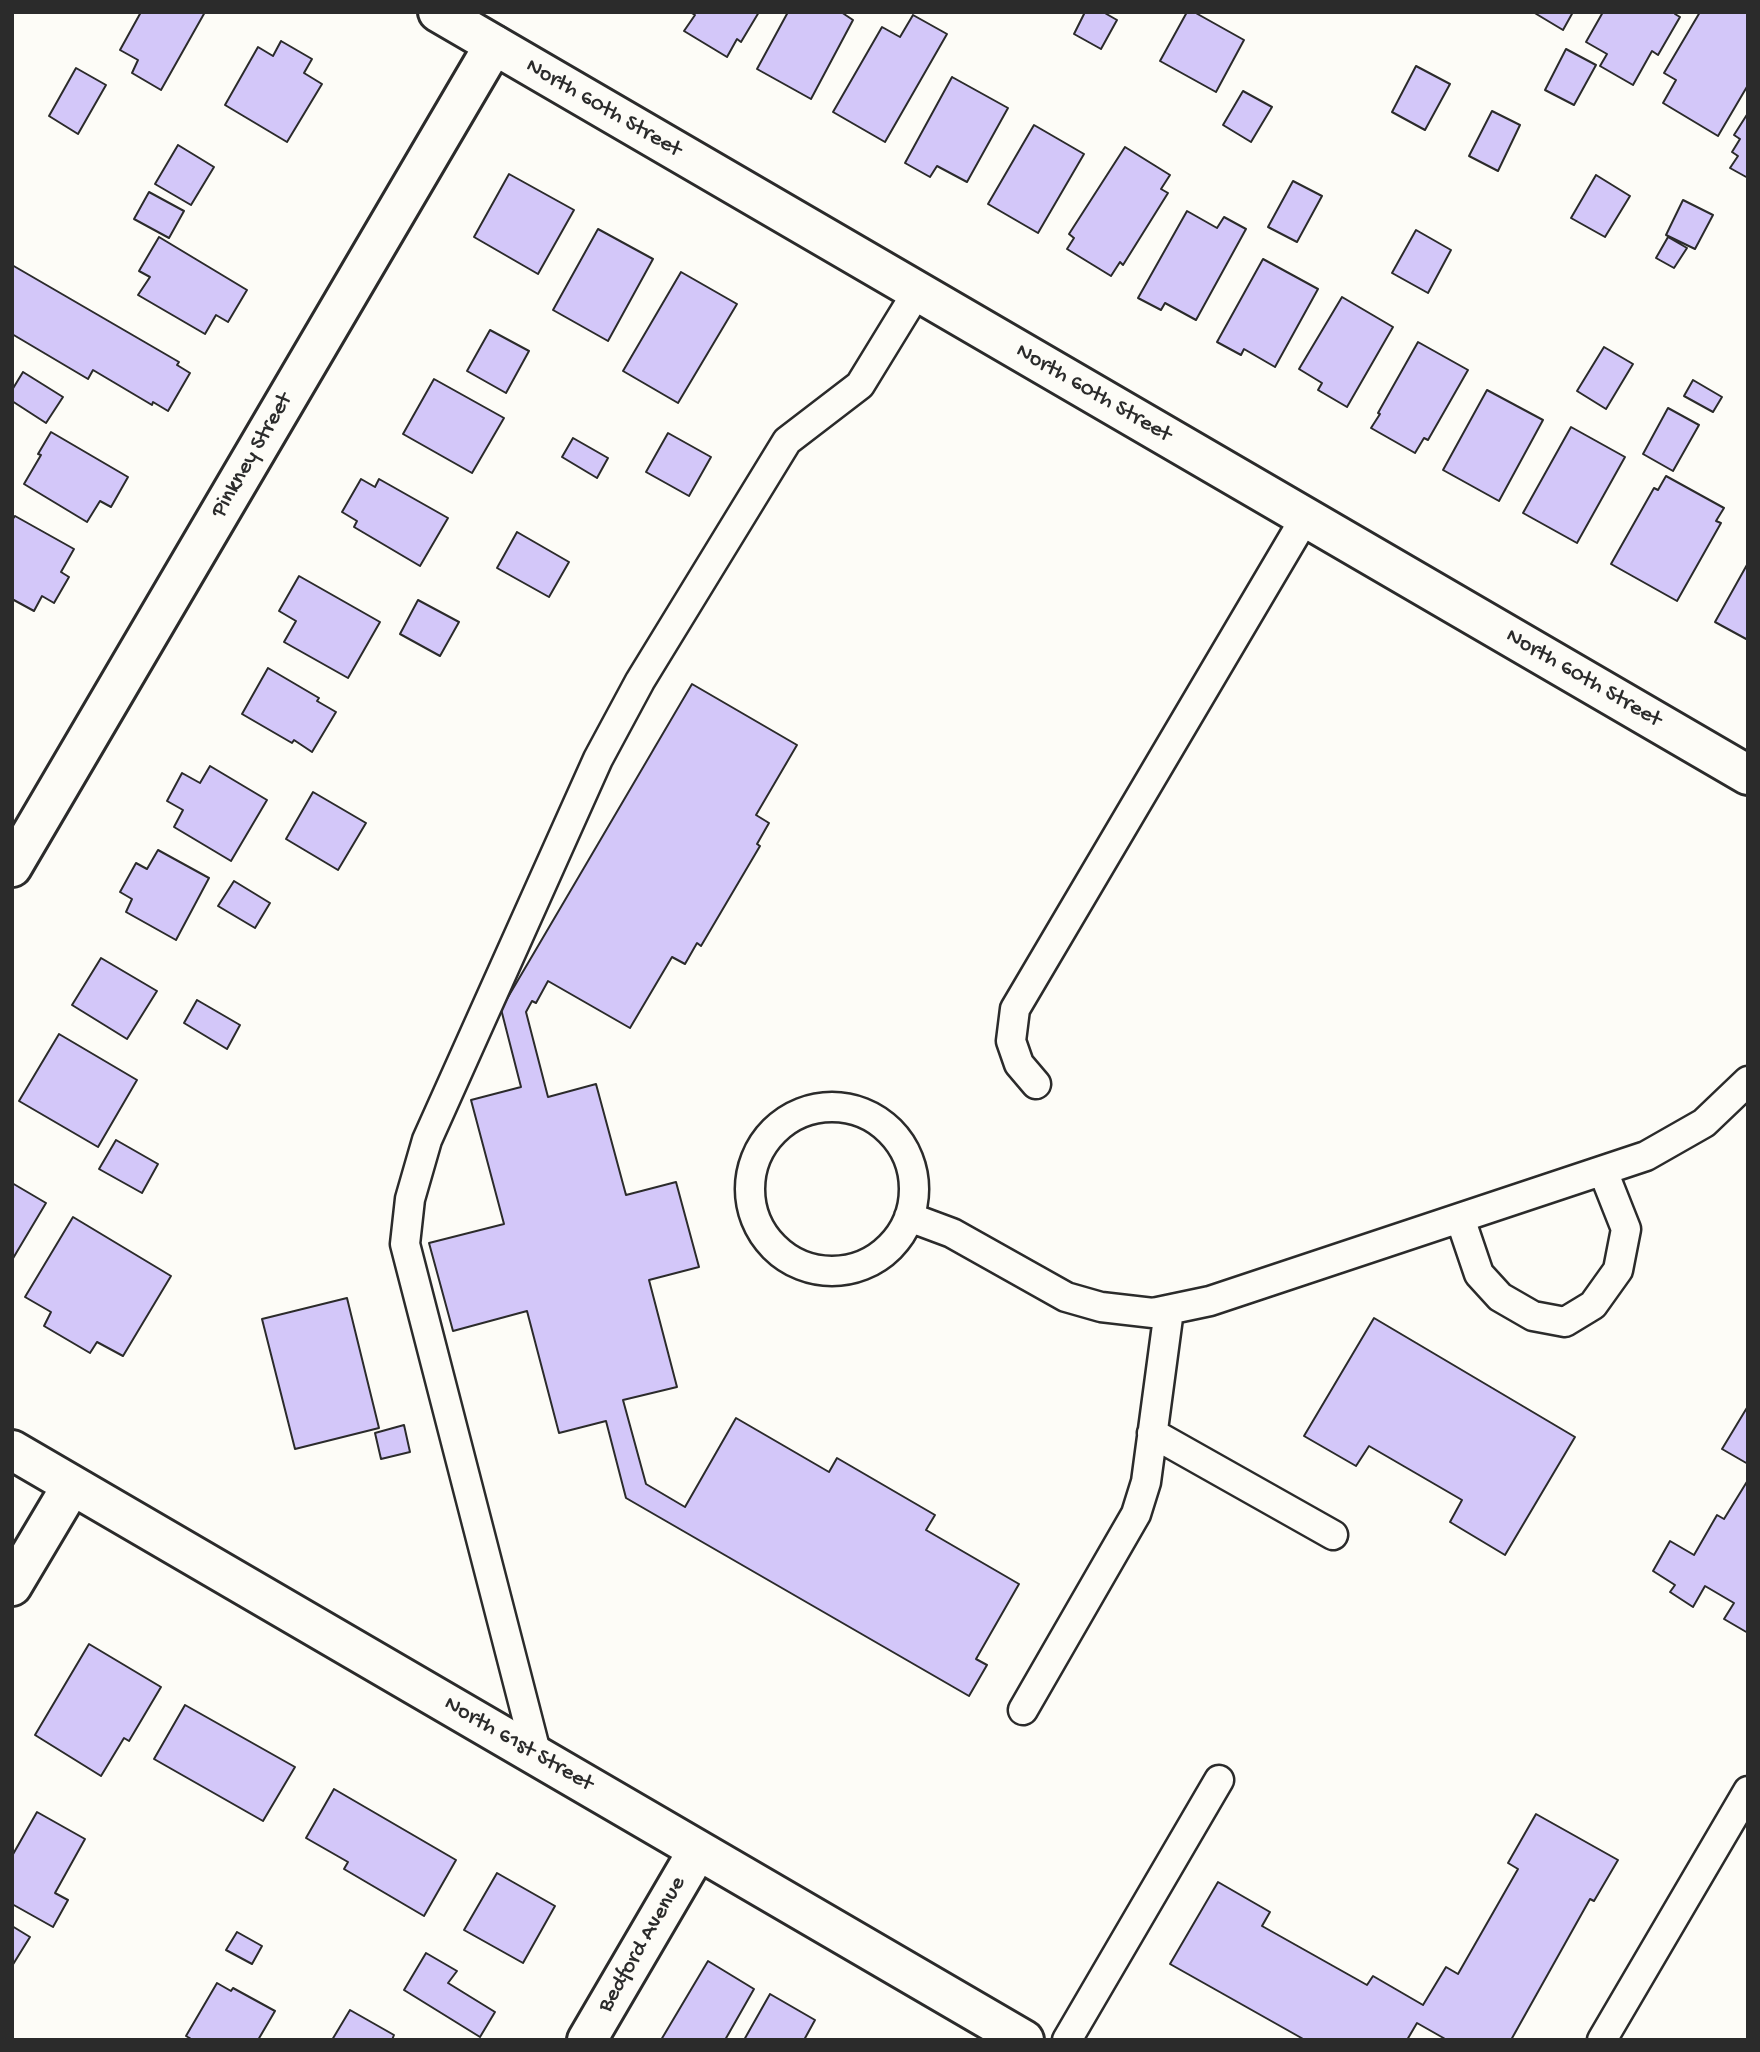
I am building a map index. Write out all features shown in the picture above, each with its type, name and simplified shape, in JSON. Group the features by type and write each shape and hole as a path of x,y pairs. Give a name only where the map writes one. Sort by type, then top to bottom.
{"street":[{"name":"North 60th Street","path":"438,12 1748,775"},
{"name":"Pinkney Street","path":"12,867 494,45"},
{"name":"North 61st Street","path":"12,1450 1024,2040"},
{"path":"12,1586 72,1485"},
{"name":"Bedford Avenue","path":"587,2040 698,1850"}],"lane":[{"path":"537,1756 405,1244 410,1199 427,1140 598,759 640,681 787,441 860,385 917,292"},
{"path":"1037,1084 1019,1064 1011,1041 1015,1009 1305,518"},
{"path":"909,1217 952,1233 1066,1297 1101,1307 1153,1313 1210,1301 1646,1156 1703,1123 1748,1081"},
{"path":"826,1107 853,1110 879,1121 898,1139 911,1163 915,1191 909,1217 897,1241 876,1259 851,1269 824,1271 798,1265 776,1249 759,1228 751,1202 752,1175 760,1149 777,1128 800,1113 826,1107"},
{"path":"1460,1218 1479,1274 1500,1297 1532,1316 1565,1322 1593,1306 1618,1270 1626,1229 1603,1171"},
{"path":"1023,1710 1136,1514 1146,1482 1169,1310"},
{"path":"1152,1433 1333,1535"},
{"path":"1067,2040 1219,1780"},
{"path":"1602,2040 1748,1791"}],"building":[{"path":"141,12 205,12 161,90 132,73 138,60 120,50"},
{"path":"690,12 759,12 741,42 737,39 727,57 684,31 695,15"},
{"path":"788,12 841,12 853,20 811,99 757,69"},
{"path":"1085,12 1103,12 1117,20 1101,49 1074,34"},
{"path":"1187,12 1194,12 1244,40 1216,92 1160,61"},
{"path":"1533,12 1573,12 1563,30"},
{"path":"1603,12 1676,12 1680,17 1658,55 1652,51 1633,85 1600,66 1607,54 1586,42"},
{"path":"1700,12 1748,12 1748,85 1718,136 1663,103 1676,80 1664,73"},
{"path":"913,15 947,34 885,142 833,112 882,27 900,37"},
{"path":"281,41 312,59 304,73 322,84 287,142 225,105 258,47 273,56"},
{"path":"1566,49 1596,65 1574,105 1545,90"},
{"path":"1416,66 1450,84 1425,130 1392,112"},
{"path":"76,68 106,85 78,134 49,116"},
{"path":"952,77 1008,108 967,182 937,166 930,177 905,163"},
{"path":"1243,91 1272,107 1251,142 1223,125"},
{"path":"1492,111 1520,125 1498,171 1469,156"},
{"path":"1748,113 1748,178 1730,168 1738,156 1732,152 1740,139 1734,135"},
{"path":"1034,125 1084,154 1038,233 988,204"},
{"path":"178,145 214,167 191,205 155,184"},
{"path":"1125,147 1170,175 1161,189 1168,193 1123,265 1120,262 1111,276 1067,249 1074,238 1069,234"},
{"path":"509,174 574,210 538,274 474,237"},
{"path":"1596,175 1630,196 1605,237 1571,218"},
{"path":"1293,181 1322,196 1297,242 1268,227"},
{"path":"149,192 184,211 169,238 134,219"},
{"path":"1683,200 1713,215 1695,249 1666,235"},
{"path":"1187,211 1217,228 1224,217 1246,229 1196,320 1165,303 1161,310 1138,298"},
{"path":"598,229 653,259 608,341 553,310"},
{"path":"1416,230 1451,250 1428,293 1392,273"},
{"path":"159,237 247,290 228,322 216,315 205,334 138,295 150,277 139,271"},
{"path":"1668,237 1687,248 1674,268 1656,258"},
{"path":"1263,259 1318,289 1275,367 1244,349 1241,355 1217,342"},
{"path":"12,265 179,362 177,365 190,373 168,411 153,402 152,405 93,370 88,379 12,334"},
{"path":"681,272 737,304 678,403 623,371"},
{"path":"1342,297 1393,327 1347,407 1318,390 1322,383 1299,369"},
{"path":"490,330 529,351 506,393 467,371"},
{"path":"1418,342 1468,370 1428,440 1424,438 1415,453 1371,428"},
{"path":"1604,347 1633,364 1606,409 1577,391"},
{"path":"23,372 63,397 46,423 12,401 12,390"},
{"path":"434,379 504,418 472,473 403,434"},
{"path":"1693,380 1722,397 1713,412 1684,396"},
{"path":"1487,390 1543,420 1499,501 1443,470"},
{"path":"1668,408 1699,425 1673,471 1643,454"},
{"path":"1571,427 1625,457 1577,543 1523,513"},
{"path":"51,432 128,477 111,507 100,501 87,522 24,484"},
{"path":"668,433 711,457 689,496 646,472"},
{"path":"573,438 608,458 597,478 562,457"},
{"path":"1666,476 1724,508 1716,521 1721,523 1677,601 1611,564 1654,488 1658,490"},
{"path":"361,479 375,487 379,479 448,518 420,566 354,527 357,521 342,512"},
{"path":"15,516 74,549 61,572 69,577 54,603 42,596 34,611 12,599 12,520"},
{"path":"517,532 569,562 549,597 497,568"},
{"path":"1748,563 1748,640 1715,622"},
{"path":"299,576 380,622 348,678 284,642 296,621 279,611"},
{"path":"418,600 459,622 440,656 400,634"},
{"path":"268,668 319,698 317,701 336,712 312,752 242,714"},
{"path":"692,684 797,745 756,815 769,823 757,844 760,846 701,946 697,943 685,964 672,957 630,1028 548,981 536,1003 532,1001 526,1012 548,1097 596,1084 626,1195 676,1182 699,1267 649,1280 677,1387 623,1400 646,1484 685,1507 736,1418 829,1472 837,1458 935,1515 926,1530 1019,1584 976,1659 987,1665 969,1696 626,1498 606,1421 559,1433 527,1311 453,1331 429,1243 504,1224 471,1100 521,1087 501,1009"},
{"path":"210,766 267,800 231,861 174,827 183,810 167,801 182,773 200,783"},
{"path":"313,792 366,823 338,870 286,839"},
{"path":"158,850 209,878 176,940 126,912 132,899 120,892 136,863 147,869"},
{"path":"234,881 270,903 255,928 218,906"},
{"path":"101,958 157,991 127,1039 72,1005"},
{"path":"197,1000 240,1025 227,1049 184,1023"},
{"path":"59,1034 137,1080 98,1147 19,1101"},
{"path":"116,1140 158,1164 142,1193 99,1169"},
{"path":"12,1183 46,1203 12,1260"},
{"path":"73,1217 171,1276 123,1356 97,1342 90,1353 44,1326 51,1312 25,1297"},
{"path":"347,1298 379,1428 295,1449 262,1319"},
{"path":"1374,1318 1575,1437 1505,1555 1450,1522 1462,1500 1369,1446 1356,1466 1304,1436"},
{"path":"1748,1406 1748,1464 1722,1449"},
{"path":"404,1425 410,1452 381,1459 375,1433"},
{"path":"1748,1480 1748,1633 1724,1619 1734,1603 1705,1586 1693,1607 1670,1592 1675,1585 1653,1571 1670,1541 1694,1555 1717,1515 1724,1519"},
{"path":"89,1644 161,1687 129,1741 124,1738 101,1776 35,1735"},
{"path":"185,1705 295,1767 263,1821 154,1759"},
{"path":"334,1789 456,1860 424,1916 344,1869 348,1862 306,1838"},
{"path":"37,1812 85,1839 55,1893 68,1900 53,1927 12,1904 12,1856"},
{"path":"1536,1814 1618,1860 1594,1901 1590,1899 1511,2040 1447,2040 1417,2023 1407,2040 1305,2040 1170,1964 1218,1882 1270,1912 1262,1926 1367,1985 1373,1976 1423,2005 1446,1967 1458,1974 1518,1869 1508,1863"},
{"path":"497,1873 555,1906 523,1963 464,1930"},
{"path":"12,1926 30,1937 12,1966"},
{"path":"237,1932 262,1946 252,1964 226,1950"},
{"path":"426,1953 457,1971 448,1983 495,2012 480,2037 404,1990"},
{"path":"708,1961 754,1989 725,2040 661,2040"},
{"path":"217,1983 231,1991 233,1988 275,2011 258,2040 193,2040 186,2036"},
{"path":"770,1994 815,2020 804,2040 744,2040"},
{"path":"350,2010 394,2035 392,2040 332,2040"}]}
